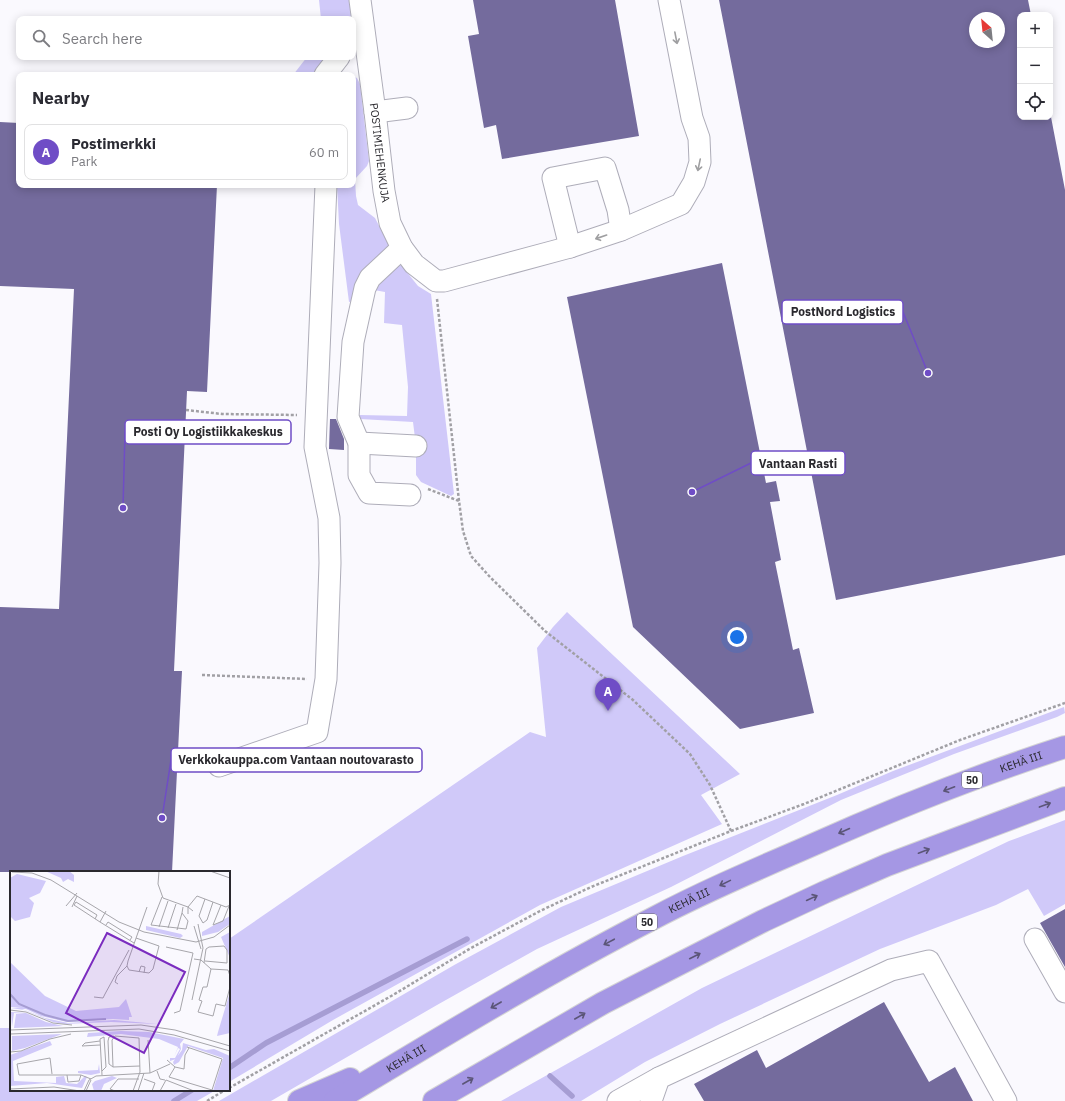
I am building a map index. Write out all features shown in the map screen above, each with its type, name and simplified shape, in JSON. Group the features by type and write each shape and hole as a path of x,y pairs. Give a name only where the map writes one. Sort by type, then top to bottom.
{"highway":[{"name":"KEHÄ III","path":"335,1101 573,961 655,917 738,877 880,815 1025,760 1065,747"},
{"path":"434,1101 603,1003 763,921 887,865 1065,798"},
{"path":"299,1101 423,1048"}],"street":[{"name":"POSTIMIEHENKUJA","path":"360,0 358,36 376,112 384,191 390,223 402,248 414,264 436,282 570,247"},
{"path":"621,230 618,210 605,168 553,178 570,247 621,230 681,204 694,182 700,162 699,138 692,118 669,0"},
{"path":"376,112 407,108"},
{"path":"219,766 317,732 326,679 330,563 329,518 315,447 326,188"},
{"path":"402,248 370,278 365,288 352,342 348,416 358,443 359,474 369,493 410,494"},
{"path":"358,443 416,446"},
{"path":"1035,939 1065,992"},
{"path":"618,1101 659,1078 892,970 929,962 1006,1101"},
{"path":"651,1101 659,1078"}],"path":[{"path":"438,304 459,501 463,531 471,556 490,577 545,631 633,700 690,754 710,785 731,831"},
{"path":"186,410 222,414 303,415"},
{"path":"410,494 421,486 459,501"},
{"path":"230,1087 393,995 471,948 540,911 591,887 731,831 804,804 960,740 1065,703"},
{"path":"207,1101 223,1091"}],"shaded area":[{"path":"319,0 350,0 351,16 321,16"},
{"path":"305,60 326,60 316,72 295,72"},
{"path":"356,78 360,84 369,161 367,166 356,178"},
{"path":"337,188 356,188 358,205 375,218 390,247 353,301 349,302 339,224"},
{"path":"398,264 402,266 418,286 431,294 454,494 451,496 421,482 416,475 416,446 413,422 360,419 360,415 407,416 408,387 402,325 384,323 385,292 374,290 381,276"},
{"path":"567,612 740,774 701,795 722,824 540,905 333,1020 230,1081 230,938 530,732 546,737 537,648"},
{"path":"1064,707 1065,713 1057,717 954,754 841,800 671,887 537,949 271,1101 219,1101 456,964 561,907 893,771"},
{"path":"1065,820 1065,904 1044,916 1028,889 996,905 880,949 720,1024 645,1062 581,1101 501,1101 702,988 1009,841"},
{"path":"0,1028 10,1028 10,1091 214,1091 197,1101 0,1101"}],"building":[{"path":"473,0 615,0 639,136 502,159 496,125 484,128 468,36 479,34"},
{"path":"719,0 1028,0 1030,12 1017,12 1017,120 1052,120 1065,190 1065,555 836,600"},
{"path":"0,122 16,123 16,188 217,188 207,392 187,391 174,671 182,671 172,871 0,872 0,607 59,609 74,289 0,286"},
{"path":"722,263 766,483 776,481 780,501 770,502 781,560 775,562 793,650 799,648 814,713 740,729 633,627 567,297"},
{"path":"330,419 336,419 344,439 344,450 329,449"},
{"path":"1065,909 1065,967 1040,923"},
{"path":"884,1002 929,1082 955,1067 973,1101 704,1101 694,1084 757,1050 766,1068"}],"waterway":[{"path":"230,1067 266,1043 467,939"},
{"path":"550,1076 572,1096"},
{"path":"174,1101 190,1091"}],"place":[{"name":"PostNord Logistics","path":"928,373"},
{"name":"Vantaan Rasti","path":"692,492"},
{"name":"Posti Oy Logistiikkakeskus","path":"123,508"},
{"name":"Postimerkki","path":"608,711"},
{"name":"Verkkokauppa.com Vantaan noutovarasto","path":"162,818"}]}
